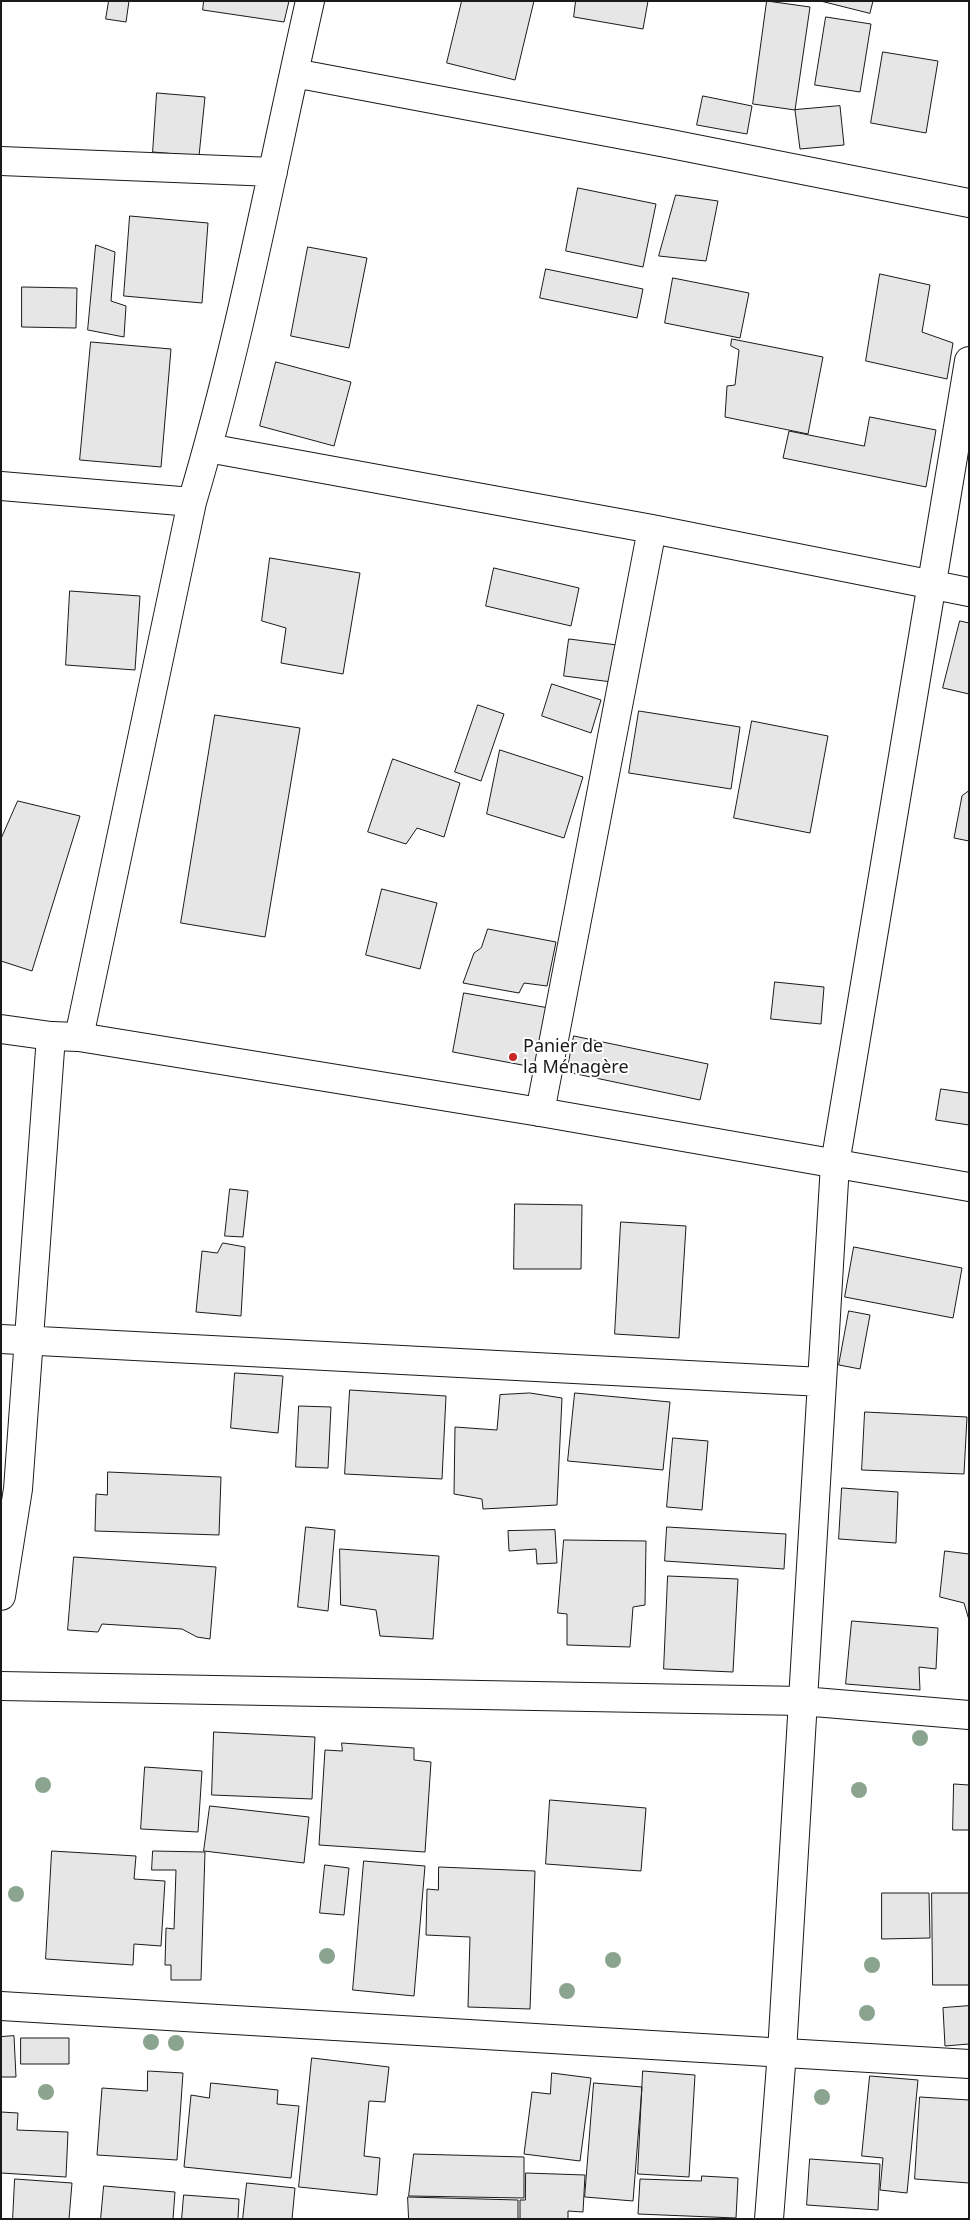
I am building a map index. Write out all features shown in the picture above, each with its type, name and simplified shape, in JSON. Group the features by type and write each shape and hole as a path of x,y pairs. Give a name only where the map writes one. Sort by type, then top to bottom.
{"main road":[{"path":"79,1037 192,502 208,448 273,172 310,1"},
{"path":"294,74 676,145 969,203"},
{"path":"1,161 273,172"},
{"path":"769,2219 782,2052 835,1164 969,361"},
{"path":"208,448 652,529 930,586 969,592"},
{"path":"1,486 192,502"},
{"path":"540,1112 652,529"},
{"path":"1,1029 51,1036 79,1037 540,1112 969,1187"},
{"path":"1,1596 18,1490 51,1036"},
{"path":"1,1339 822,1382"},
{"path":"1,1686 802,1701 969,1715"},
{"path":"1,2006 969,2064"}],"building":[{"path":"109,1 129,1 126,22 106,19"},
{"path":"204,1 289,1 284,22 203,10"},
{"path":"462,1 534,1 515,80 447,63"},
{"path":"576,1 648,1 643,29 574,17"},
{"path":"767,1 810,7 795,110 753,104"},
{"path":"821,1 873,1 870,13"},
{"path":"826,17 871,24 860,92 815,85"},
{"path":"883,52 938,61 926,133 871,123"},
{"path":"157,93 205,97 199,156 153,152"},
{"path":"703,96 752,106 747,134 697,125"},
{"path":"840,106 844,145 800,149 795,110"},
{"path":"578,188 656,204 643,267 566,251"},
{"path":"676,195 718,201 706,261 659,256"},
{"path":"130,216 208,223 202,303 124,296"},
{"path":"96,245 115,252 111,301 126,306 124,337 88,330"},
{"path":"308,247 367,258 349,348 291,336"},
{"path":"546,269 643,289 637,318 540,298"},
{"path":"880,274 930,285 922,332 953,343 947,379 866,361"},
{"path":"673,278 749,293 740,338 665,323"},
{"path":"22,287 77,288 76,328 22,327"},
{"path":"732,339 823,357 808,434 725,417 727,386 735,385 739,350 731,346"},
{"path":"91,342 171,349 161,467 80,460"},
{"path":"276,362 351,382 334,446 260,426"},
{"path":"870,417 936,430 926,487 783,458 789,431 864,446"},
{"path":"270,558 360,573 343,674 281,663 286,628 262,621"},
{"path":"494,568 579,588 571,626 486,606"},
{"path":"70,591 140,596 135,670 66,665"},
{"path":"960,621 969,623 969,694 943,688"},
{"path":"569,639 625,646 620,683 564,676"},
{"path":"552,684 601,700 591,733 542,716"},
{"path":"478,705 504,714 481,781 455,772"},
{"path":"639,711 740,727 731,789 629,773"},
{"path":"215,715 300,728 265,937 181,923"},
{"path":"752,721 828,736 810,833 734,818"},
{"path":"500,750 583,777 564,838 487,814"},
{"path":"393,759 460,783 444,837 417,828 406,844 368,832"},
{"path":"969,791 969,841 954,838 962,796"},
{"path":"18,801 80,816 32,971 1,961 1,839"},
{"path":"382,889 437,903 420,969 366,955"},
{"path":"488,929 556,942 547,986 524,983 519,993 463,983 474,953 481,948"},
{"path":"775,982 824,987 821,1024 771,1019"},
{"path":"464,993 549,1008 538,1068 453,1052"},
{"path":"574,1036 708,1064 700,1100 567,1072"},
{"path":"941,1089 969,1093 969,1125 936,1120"},
{"path":"230,1189 248,1191 243,1237 225,1236"},
{"path":"515,1204 582,1205 581,1269 514,1269"},
{"path":"621,1222 686,1226 679,1338 615,1334"},
{"path":"223,1243 245,1247 241,1316 196,1312 202,1251 217,1253"},
{"path":"854,1247 962,1268 953,1318 845,1297"},
{"path":"849,1311 870,1315 860,1369 839,1365"},
{"path":"235,1373 283,1376 278,1433 231,1428"},
{"path":"350,1390 446,1396 442,1479 345,1474"},
{"path":"530,1393 562,1398 557,1505 483,1509 482,1499 454,1494 455,1427 497,1430 500,1395"},
{"path":"575,1393 670,1402 663,1470 568,1461"},
{"path":"299,1406 331,1407 328,1468 296,1467"},
{"path":"865,1412 967,1417 964,1474 862,1470"},
{"path":"673,1438 708,1441 702,1510 667,1507"},
{"path":"108,1472 221,1477 219,1535 95,1531 96,1494 107,1495"},
{"path":"842,1488 898,1492 896,1543 839,1539"},
{"path":"306,1527 335,1530 328,1611 298,1607"},
{"path":"667,1527 786,1534 784,1569 665,1561"},
{"path":"555,1530 557,1563 537,1564 536,1549 509,1551 508,1531"},
{"path":"564,1540 646,1541 645,1605 633,1607 630,1647 567,1645 567,1614 558,1613"},
{"path":"340,1549 439,1556 433,1639 380,1636 376,1610 341,1605"},
{"path":"945,1551 969,1554 969,1620 964,1603 940,1597"},
{"path":"74,1557 216,1567 210,1639 197,1637 182,1629 102,1624 98,1632 68,1630"},
{"path":"668,1576 738,1579 733,1672 664,1669"},
{"path":"852,1621 938,1628 936,1669 919,1667 920,1690 846,1684"},
{"path":"214,1732 315,1737 312,1799 212,1795"},
{"path":"342,1743 414,1748 414,1760 431,1762 425,1852 319,1845 325,1750 342,1751"},
{"path":"145,1767 202,1771 198,1832 141,1829"},
{"path":"954,1784 969,1785 969,1830 953,1830"},
{"path":"550,1800 646,1808 641,1871 546,1864"},
{"path":"210,1806 309,1817 304,1863 204,1851"},
{"path":"52,1851 136,1856 134,1879 165,1881 161,1946 134,1944 133,1965 46,1959"},
{"path":"153,1851 205,1852 201,1980 171,1980 171,1965 165,1965 166,1928 174,1929 176,1870 152,1870"},
{"path":"364,1861 425,1866 414,1996 353,1990"},
{"path":"325,1865 349,1868 344,1915 320,1913"},
{"path":"439,1867 535,1871 530,2009 468,2007 470,1937 426,1935 427,1889 438,1890"},
{"path":"882,1893 929,1893 930,1938 882,1939"},
{"path":"932,1893 969,1893 969,1985 933,1985"},
{"path":"969,2006 969,2044 945,2046 943,2008"},
{"path":"14,2036 16,2077 1,2077 1,2037"},
{"path":"21,2038 69,2038 69,2064 21,2064"},
{"path":"312,2058 389,2067 385,2102 369,2101 364,2156 380,2158 377,2195 299,2187"},
{"path":"148,2071 183,2073 177,2160 97,2155 102,2088 147,2091"},
{"path":"643,2071 695,2075 689,2177 638,2174"},
{"path":"552,2073 591,2078 580,2161 524,2154 532,2092 550,2094"},
{"path":"870,2076 918,2080 907,2193 880,2190 883,2158 862,2156"},
{"path":"211,2083 278,2090 277,2104 299,2106 291,2178 184,2167 191,2095 209,2098"},
{"path":"594,2083 642,2087 633,2201 585,2197"},
{"path":"920,2097 969,2100 969,2183 915,2179"},
{"path":"1,2112 18,2113 17,2130 68,2132 66,2177 1,2173"},
{"path":"414,2154 524,2157 524,2198 409,2196"},
{"path":"810,2159 880,2164 878,2210 807,2205"},
{"path":"526,2173 585,2175 583,2212 568,2211 568,2219 520,2219 520,2200 525,2200"},
{"path":"702,2176 738,2178 736,2218 638,2214 640,2179 701,2181"},
{"path":"15,2179 72,2183 69,2219 13,2219"},
{"path":"247,2183 295,2188 292,2219 243,2219"},
{"path":"104,2186 175,2192 173,2219 101,2219"},
{"path":"184,2195 239,2199 238,2219 182,2219"},
{"path":"408,2197 518,2200 518,2219 409,2219"}],"place":[{"name":"Panier de la Ménagère","path":"513,1057"}]}
